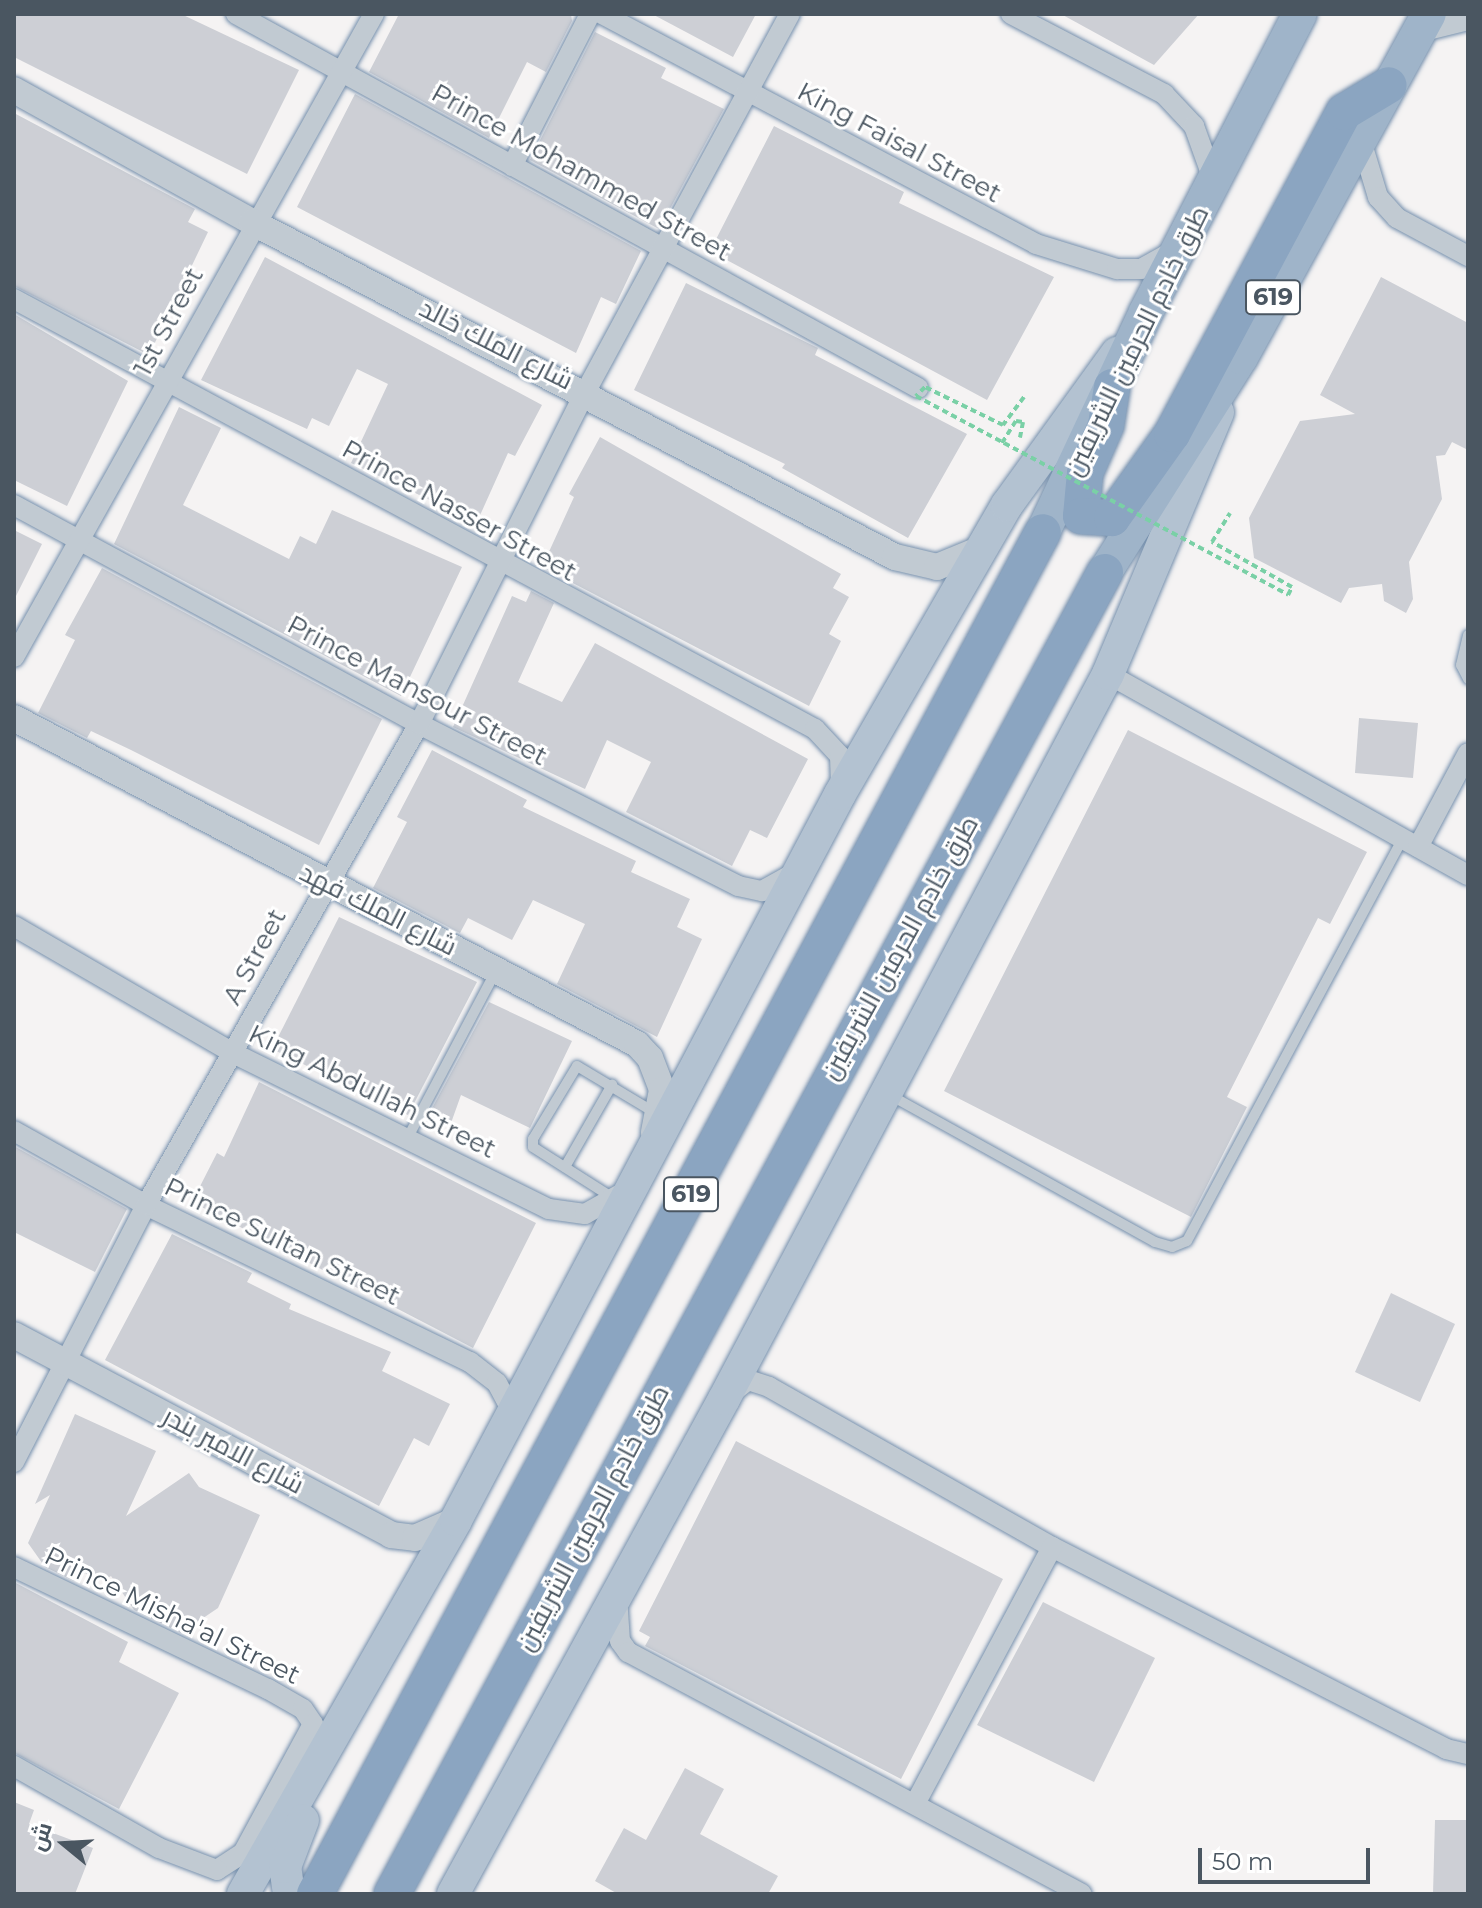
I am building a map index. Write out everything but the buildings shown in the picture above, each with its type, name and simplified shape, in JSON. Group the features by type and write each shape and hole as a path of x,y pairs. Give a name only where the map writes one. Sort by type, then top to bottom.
{"highway":[{"name":"طرق خادم الحرمين الشريفين","path":"315,1894 1043,532 1146,312 1215,185 1300,14"},
{"name":"طرق خادم الحرمين الشريفين","path":"392,1894 1105,572 1241,357 1424,23"},
{"path":"1112,387 1106,425 1081,488 1081,516 1112,518 1172,434 1344,112 1389,85"}],"main road":[{"path":"243,1894 456,1520 622,1196 648,1154 662,1116 840,794 983,548 1146,312"},
{"path":"453,1894 724,1399 1108,674 1241,357"},
{"path":"287,1880 382,1654"},
{"path":"432,1894 513,1754 582,1657"},
{"path":"464,1894 484,1837"}],"street":[{"name":"Prince Mohammed Street","path":"236,14 909,383"},
{"name":"1st Street","path":"14,657 168,381 252,222 346,73 374,14"},
{"path":"512,166 590,14"},
{"name":"King Faisal Street","path":"602,14 1036,244 1079,260 1141,269 1181,247"},
{"name":"A Street","path":"14,1462 146,1205 324,884 419,724 503,565 586,391 668,250 790,14"},
{"path":"1011,14 1164,94 1194,126 1215,185"},
{"path":"1424,23 1468,20"},
{"name":"شارع الملك خالد","path":"14,90 252,222 586,391 895,557 937,567 983,548"},
{"path":"1360,137 1378,197 1397,218 1468,256"},
{"name":"Prince Nasser Street","path":"14,299 503,565 815,729 840,756 840,794"},
{"name":"Prince Mansour Street","path":"14,505 419,724 738,886 771,889 799,869"},
{"path":"1108,674 1468,875"},
{"name":"شارع الملك فهد","path":"14,718 324,884 637,1044 659,1074 662,1116"},
{"path":"1410,843 1468,753"},
{"name":"King Abdullah Street","path":"14,926 233,1053 564,1214 585,1214 622,1196"},
{"name":"Prince Sultan Street","path":"14,1131 146,1205 470,1362 497,1383 513,1413"},
{"name":"شارع الامير بندر","path":"14,1335 391,1535 415,1538 456,1520"},
{"path":"724,1399 748,1380 769,1387 1052,1547 1446,1749 1468,1754"},
{"path":"916,1802 1052,1547"},
{"name":"Prince Misha'al Street","path":"14,1567 310,1715 310,1732 277,1798 243,1853 217,1870 159,1848 14,1766"},
{"path":"617,1597 620,1641 628,1652 916,1802 1082,1894"}],"lane":[{"path":"1468,635 1461,665 1468,679"},
{"path":"886,1093 1155,1242 1172,1247 1187,1241 1410,843"},
{"path":"407,1139 496,970"},
{"path":"622,1196 533,1147 533,1139 570,1068 585,1068 662,1116"},
{"path":"565,1167 612,1085"}],"path":[{"path":"909,383 1003,425 1024,397"},
{"path":"909,383 916,396 1288,595 1292,587 1212,542 1230,513"},
{"path":"1002,443 1012,423 1023,422 1012,456"}]}
